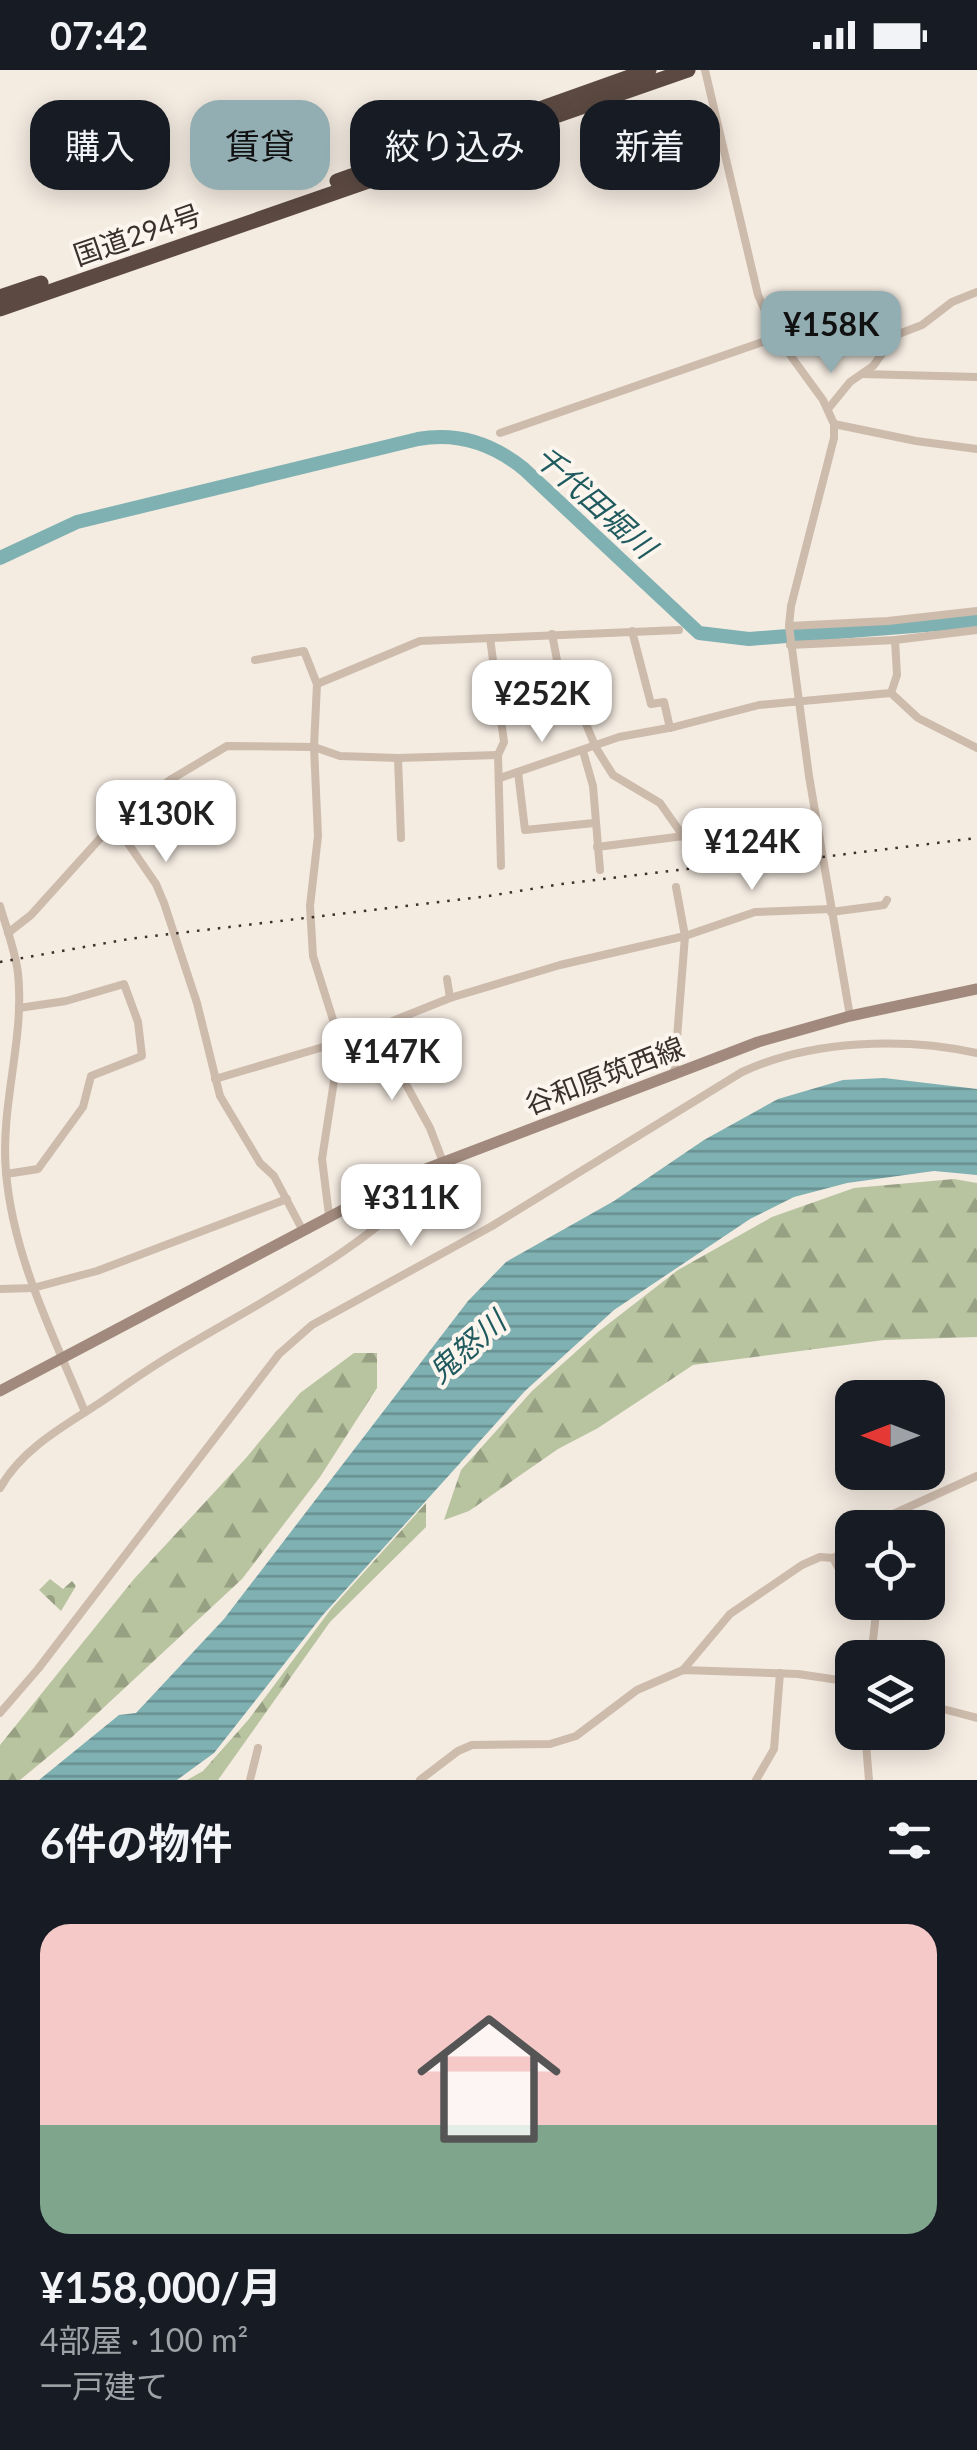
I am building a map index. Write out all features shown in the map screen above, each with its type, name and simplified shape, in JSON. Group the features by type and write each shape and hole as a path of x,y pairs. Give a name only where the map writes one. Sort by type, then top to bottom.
{"highway":[{"name":"国道294号","path":"0,297 649,70"},
{"name":"国道294号","path":"0,309 688,70"}],"main road":[{"name":"谷和原筑西線","path":"0,1391 405,1177 758,1042 850,1016 977,988"}],"street":[{"path":"705,70 758,295 778,337 828,408 834,424 834,438 790,606 790,645 850,1016"},
{"path":"828,408 850,382 872,366 896,335 922,325 952,302 977,292"},
{"path":"500,433 778,337"},
{"path":"862,374 977,377"},
{"path":"834,424 977,449"},
{"path":"790,626 888,622 977,611"},
{"path":"317,684 420,640 679,630"},
{"path":"790,645 895,640 977,630"},
{"path":"632,631 651,704 664,702 670,728"},
{"path":"552,634 566,708"},
{"path":"490,638 504,742 498,755 501,866"},
{"path":"891,693 897,675 895,640"},
{"path":"255,660 304,652 317,684 314,747 318,836 310,906 312,956 340,1042 322,1159 329,1215"},
{"path":"500,778 619,738 760,705 891,693 918,718 977,748"},
{"path":"580,712 613,775 660,803 700,860 820,847"},
{"path":"8,934 114,824 170,780 227,746 314,747 340,756 398,758 498,755"},
{"path":"583,752 592,786 600,870"},
{"path":"398,758 401,838"},
{"path":"518,772 525,830 594,822"},
{"path":"114,824 156,884 164,903 197,1003 220,1096 260,1164 274,1176 302,1230"},
{"path":"597,847 684,836"},
{"path":"674,1076 685,936 676,887"},
{"path":"215,1078 340,1042 450,998 560,965 685,936 755,912 831,911 884,905 887,900"},
{"path":"0,906 18,970 19,1008 6,1174 33,1288 84,1412"},
{"path":"447,979 450,998"},
{"path":"6,1174 38,1169 83,1107 92,1076 142,1056 138,1022 124,984 66,1001 19,1008"},
{"path":"0,1488 34,1448 84,1412 175,1352 250,1312 342,1250 432,1177 443,1162 430,1128 375,1028"},
{"path":"0,1713 279,1354 312,1325 492,1226 764,1062 804,1050 906,1044 946,1046 977,1053"},
{"path":"0,1289 33,1288 121,1263 287,1199"},
{"path":"901,1510 977,1476"},
{"path":"683,1670 730,1614 802,1565 820,1557 835,1562"},
{"path":"420,1780 472,1745 550,1744 576,1736 637,1690 683,1670 780,1673 835,1680"},
{"path":"756,1780 774,1749 780,1673"},
{"path":"945,1710 977,1718"},
{"path":"250,1780 258,1748"},
{"path":"867,1750 870,1780"}],"green space":[{"path":"954,1179 977,1183 977,1337 884,1340 693,1365 598,1428 558,1449 469,1511 444,1520 461,1470 532,1391 598,1332 678,1270 772,1217 854,1188"},
{"path":"354,1353 377,1353 377,1388 320,1477 242,1579 72,1737 20,1780 0,1780 0,1745 134,1579 300,1393"},
{"path":"426,1503 426,1527 330,1622 218,1780 187,1780 203,1771 249,1719 331,1609"},
{"path":"50,1579 63,1589 72,1581 76,1586 61,1611 39,1590"}],"water":[{"name":"鬼怒川","path":"884,1078 977,1089 977,1175 934,1171 847,1183 794,1197 750,1219 614,1310 525,1391 322,1616 214,1753 177,1780 39,1780 119,1715 136,1713 224,1619 468,1301 506,1262 614,1201 704,1140 778,1099 843,1080"}],"waterway":[{"name":"千代田堀川","path":"0,558 77,522 418,439 447,437 487,446 524,469 699,633 749,639 977,621"}],"railway":[{"path":"0,962 129,939 561,884 977,838"}]}
